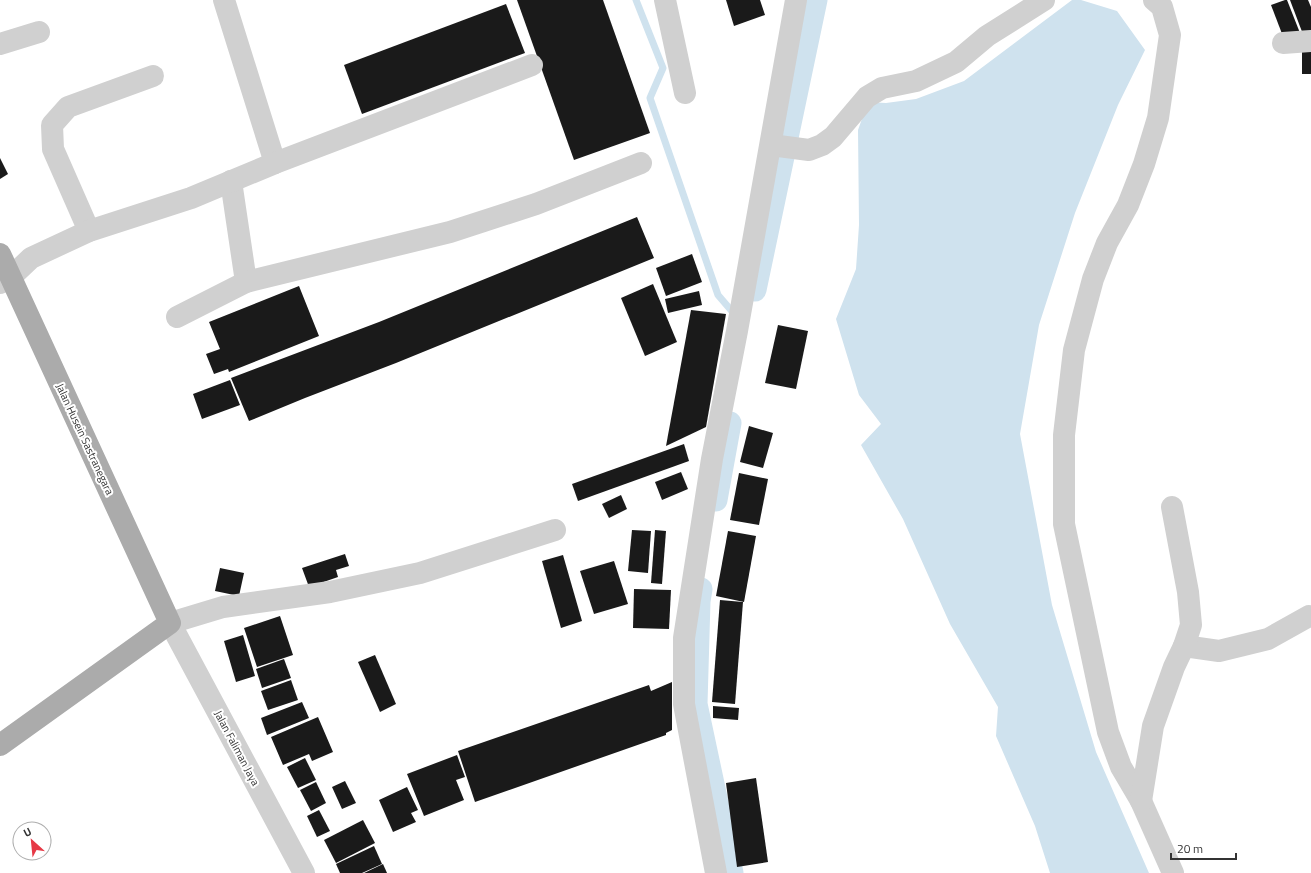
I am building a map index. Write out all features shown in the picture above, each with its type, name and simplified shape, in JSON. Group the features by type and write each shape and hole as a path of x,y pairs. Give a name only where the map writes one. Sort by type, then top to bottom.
{"main road":[{"name":"Jalan Husein Sastranegara","path":"0,254 5,280 170,623"},
{"path":"0,745 170,623"}],"street":[{"path":"224,0 275,163"},
{"path":"665,0 685,93"},
{"path":"716,873 684,704 684,638 712,459 773,145 796,0"},
{"path":"773,145 809,150 822,145 833,137 867,97 882,88 916,81 956,62 987,36 1044,0"},
{"path":"1154,0 1162,7 1170,34 1158,118 1144,164 1130,198 1107,243 1093,279 1074,350 1064,435 1064,524 1108,732 1120,767 1142,801 1173,873"},
{"path":"0,44 39,32"},
{"path":"1283,43 1311,41"},
{"path":"5,280 40,254 89,231 191,198 275,163 532,65"},
{"path":"89,231 52,150 52,124 68,107 153,76"},
{"path":"177,317 246,282 450,232 536,204 641,163"},
{"path":"231,181 246,282"},
{"path":"1142,801 1153,726 1191,625 1188,592 1172,507"},
{"path":"170,623 223,607 330,592 420,573 555,530"},
{"path":"1184,646 1219,651 1268,639 1309,616"},
{"name":"Jalan Faliman Jaya","path":"170,623 304,873"}],"water":[{"path":"1072,0 1081,0 1117,11 1145,50 1118,105 1075,213 1039,325 1020,434 1052,605 1096,752 1149,873 1050,873 1035,826 996,736 998,707 950,624 903,519 861,445 881,424 859,395 836,319 856,269 859,225 858,130 868,102 886,103 916,99 964,81"}],"building":[{"path":"517,0 603,0 650,133 574,160"},
{"path":"726,0 760,0 765,15 734,26"},
{"path":"1287,0 1300,33 1284,39 1271,5"},
{"path":"1290,0 1308,0 1311,7 1311,34 1304,37"},
{"path":"506,4 525,53 362,114 344,65"},
{"path":"1302,45 1311,45 1311,74 1302,74"},
{"path":"0,158 8,174 0,179"},
{"path":"637,217 654,258 249,421 231,378 379,322"},
{"path":"692,254 702,282 666,296 656,268"},
{"path":"653,284 677,342 645,356 621,298"},
{"path":"299,286 319,336 229,372 228,369 214,374 206,354 220,349 209,322"},
{"path":"699,291 702,305 668,313 665,299"},
{"path":"691,310 726,314 706,427 666,446"},
{"path":"778,325 808,331 796,389 765,383"},
{"path":"230,380 240,405 202,419 193,394"},
{"path":"749,426 773,433 763,468 740,462"},
{"path":"684,444 689,461 578,501 572,484"},
{"path":"681,472 688,489 662,500 655,482"},
{"path":"739,473 768,479 759,525 730,520"},
{"path":"621,495 627,509 609,518 602,504"},
{"path":"632,530 651,531 648,573 628,571"},
{"path":"655,530 666,531 662,584 651,583"},
{"path":"728,531 756,536 744,602 716,596"},
{"path":"345,554 349,566 336,570 338,577 309,587 302,568"},
{"path":"563,555 582,621 561,628 542,561"},
{"path":"614,561 628,604 594,614 580,571"},
{"path":"220,568 244,573 239,596 215,591"},
{"path":"634,589 671,590 669,629 633,628"},
{"path":"720,600 743,602 735,704 712,702"},
{"path":"280,616 293,655 257,667 244,628"},
{"path":"243,635 255,676 236,682 224,641"},
{"path":"375,655 396,704 380,712 358,662"},
{"path":"284,659 291,678 262,688 256,669"},
{"path":"291,680 298,700 268,710 261,691"},
{"path":"672,682 672,730 666,733 666,735 475,802 458,751 649,685 651,691"},
{"path":"302,702 309,718 267,735 261,718"},
{"path":"713,706 739,708 738,720 713,718"},
{"path":"318,717 333,752 312,761 309,754 283,765 271,737"},
{"path":"457,755 465,777 456,780 464,800 424,816 407,774"},
{"path":"305,758 316,780 298,788 287,767"},
{"path":"756,778 768,862 737,867 726,783"},
{"path":"345,781 356,803 342,809 332,787"},
{"path":"316,782 326,803 311,811 300,790"},
{"path":"407,787 418,810 411,813 416,822 393,832 379,800"},
{"path":"319,810 330,831 317,837 307,816"},
{"path":"363,820 375,843 336,863 324,840"},
{"path":"374,846 382,864 362,873 340,873 336,864"},
{"path":"383,864 387,873 364,873"}],"waterway":[{"path":"636,0 663,68 650,98 718,295 736,316"},
{"path":"755,290 816,0"},
{"path":"716,500 730,423"},
{"path":"701,589 699,601 696,704 732,873"}]}
